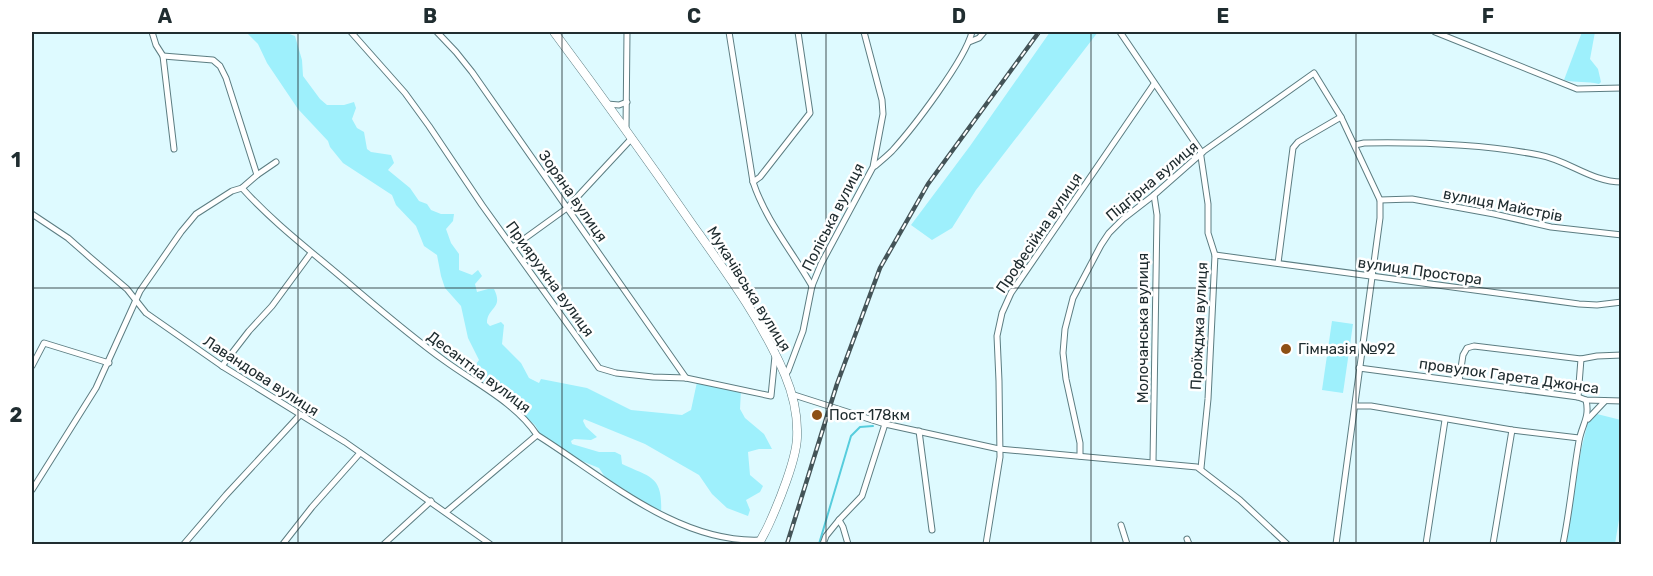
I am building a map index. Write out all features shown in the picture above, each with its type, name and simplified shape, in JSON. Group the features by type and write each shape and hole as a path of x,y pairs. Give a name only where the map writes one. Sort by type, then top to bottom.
{"street":[{"path":"152,32 163,56 174,149"},
{"name":"Прияружна вулиця","path":"351,32 358,34 405,93 599,368 616,373 686,378 771,396 775,354"},
{"name":"Зоряна вулиця","path":"437,32 466,65 686,378"},
{"name":"Мукачівська вулиця","path":"554,32 626,129 710,249 745,302 785,375 797,426 796,445 768,527 760,542"},
{"path":"626,129 627,32"},
{"path":"729,32 753,182 766,214 812,286"},
{"path":"753,182 760,177 810,113 798,32"},
{"name":"Поліська вулиця","path":"785,375 803,331 812,286 837,232 873,167 883,114 882,100 864,32"},
{"path":"873,167 892,151 917,119 969,42 972,32"},
{"path":"969,42 979,38 984,32"},
{"name":"Проїжджа вулиця","path":"1120,32 1189,133 1201,155 1208,204 1208,233 1215,255 1208,399 1201,468"},
{"path":"1435,32 1577,89 1622,88"},
{"path":"163,56 213,60 220,66 229,86 257,175"},
{"name":"Підгірна вулиця","path":"1080,456 1080,443 1066,379 1063,353 1068,312 1093,259 1109,233 1204,151 1314,73 1341,117"},
{"name":"Професійна вулиця","path":"986,544 999,449 997,336 1002,313 1011,293 1155,84"},
{"path":"607,104 619,105 627,102"},
{"path":"1278,263 1293,148 1298,142 1341,117 1380,200 1380,218 1336,544"},
{"path":"513,247 567,208 632,138"},
{"path":"1355,145 1438,143 1529,153 1550,158 1600,179 1622,182"},
{"path":"32,490 96,388 109,363 134,300 172,245 196,214 232,191 242,188 276,162"},
{"name":"Десантна вулиця","path":"242,188 311,253 447,363 492,392 537,435 664,517 735,541 760,542"},
{"name":"Молочанська вулиця","path":"1153,462 1157,215 1154,195"},
{"name":"вулиця Майстрів","path":"1380,200 1412,199 1551,227 1622,235"},
{"name":"Лавандова вулиця","path":"32,214 68,238 127,289 146,313 222,366 360,453 490,544"},
{"path":"222,366 272,306 311,253"},
{"name":"вулиця Простора","path":"1215,255 1580,304 1597,305 1622,302"},
{"path":"32,366 44,343 109,363"},
{"path":"1459,381 1463,355 1467,348 1474,346 1581,359 1622,355"},
{"path":"1578,397 1581,359"},
{"name":"провулок Гарета Джонса","path":"1359,368 1578,397 1586,400 1622,401"},
{"path":"791,394 885,424 999,449 1201,468 1240,500 1287,544"},
{"path":"1563,544 1579,438 1587,420 1586,400"},
{"path":"1587,420 1605,401"},
{"path":"1355,406 1371,406 1445,420 1579,438"},
{"path":"184,544 299,416"},
{"path":"1426,544 1445,420"},
{"path":"823,544 839,520 862,496 885,424"},
{"path":"1493,544 1512,430"},
{"path":"919,431 932,530"},
{"path":"446,512 537,435"},
{"path":"282,544 360,453"},
{"path":"384,544 431,501"},
{"path":"839,520 848,544"},
{"path":"1121,525 1127,544"}],"shaded area":[{"path":"246,32 284,32 295,36 302,60 303,76 320,99 327,105 344,105 354,102 356,108 352,119 357,128 364,132 367,149 371,152 391,155 394,163 388,170 410,188 419,201 427,204 431,210 441,214 454,214 453,221 446,229 451,243 459,254 459,270 472,275 478,270 482,276 475,284 477,292 494,289 497,300 487,323 490,326 501,322 504,325 502,344 521,363 529,378 539,383 541,379 587,388 631,410 682,415 691,410 697,382 741,390 740,409 745,418 764,434 772,449 748,452 750,475 763,486 760,492 746,500 750,510 748,516 727,508 712,494 699,475 645,444 584,419 586,427 597,437 591,440 574,439 571,441 572,444 599,452 615,452 621,455 622,464 654,480 660,492 661,514 605,477 599,468 577,459 541,435 535,425 521,413 469,374 479,360 468,338 461,306 445,288 437,255 424,246 416,226 396,205 392,195 343,163 328,141 298,109 267,63 258,44"},
{"path":"1050,32 1098,32 976,190 952,228 932,240 911,225"},
{"path":"1582,32 1595,32 1590,59 1598,69 1601,82 1599,84 1564,80"},
{"path":"1332,321 1353,324 1343,393 1322,390"},
{"path":"1597,414 1621,420 1621,507 1615,544 1566,544 1581,450 1588,422"}],"waterway":[{"path":"819,544 851,436 860,427 873,426"}],"railway":[{"path":"787,544 837,384 880,268 928,184 1039,32"}],"place":[{"name":"Гімназія №92","path":"1286,349"},
{"name":"Пост 178км","path":"817,415"}]}
